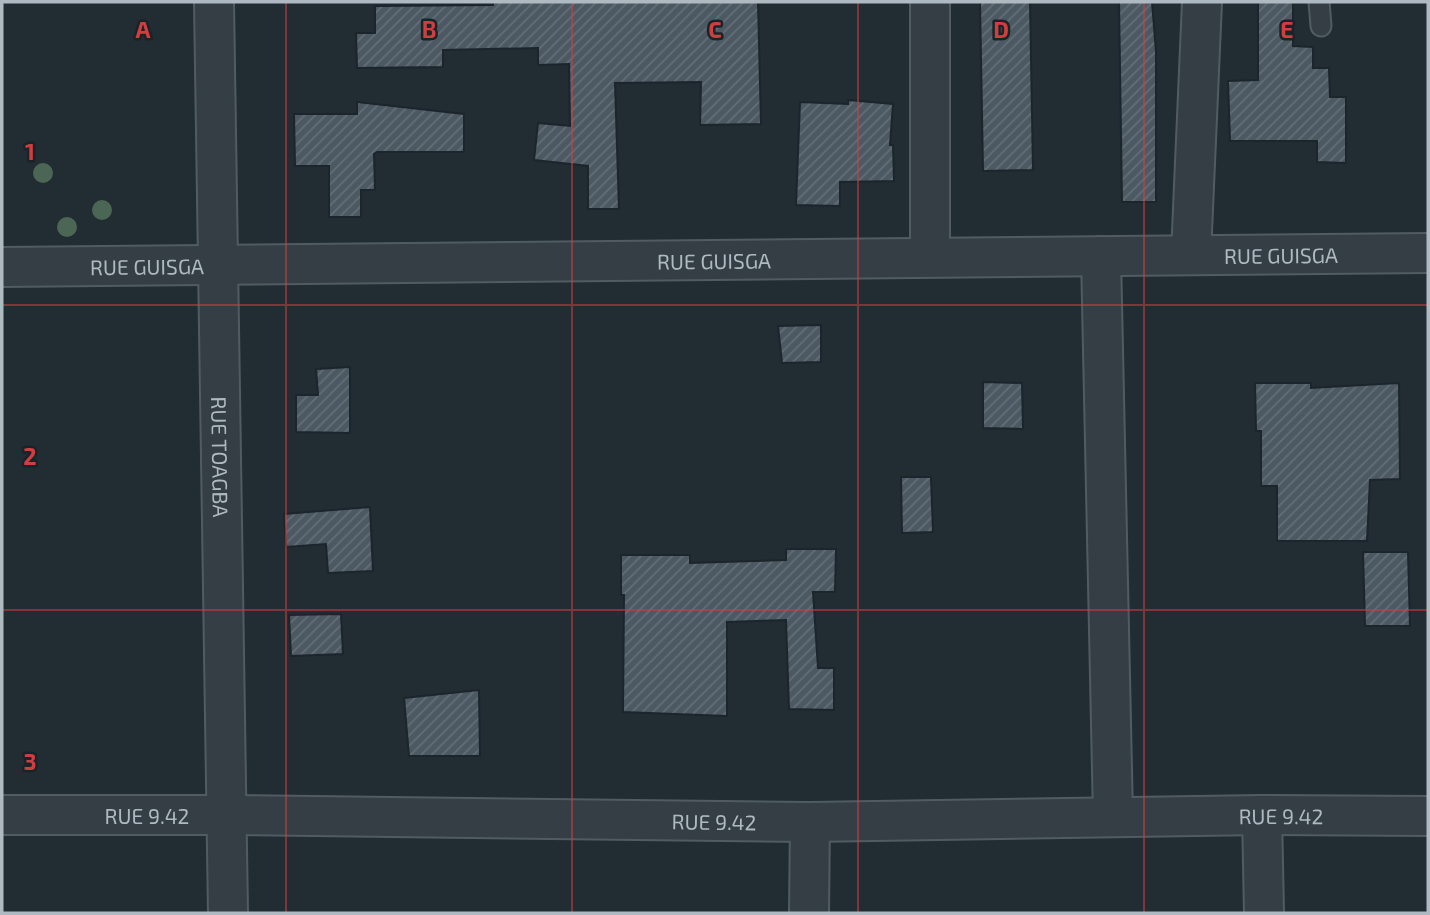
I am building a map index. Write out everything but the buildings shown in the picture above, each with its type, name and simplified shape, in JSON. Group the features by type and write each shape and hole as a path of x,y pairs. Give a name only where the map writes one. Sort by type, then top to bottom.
{"street":[{"name":"RUE TOAGBA","path":"214,2 228,913"},
{"path":"930,2 930,257"},
{"path":"1191,255 1202,2"},
{"name":"RUE GUISGA","path":"2,267 1428,253"},
{"path":"1101,256 1113,817"},
{"name":"RUE 9.42","path":"2,815 810,822 1262,815 1428,816"},
{"path":"1262,815 1264,913"},
{"path":"809,913 810,822"}],"lane":[{"path":"1319,2 1321,26"}]}
